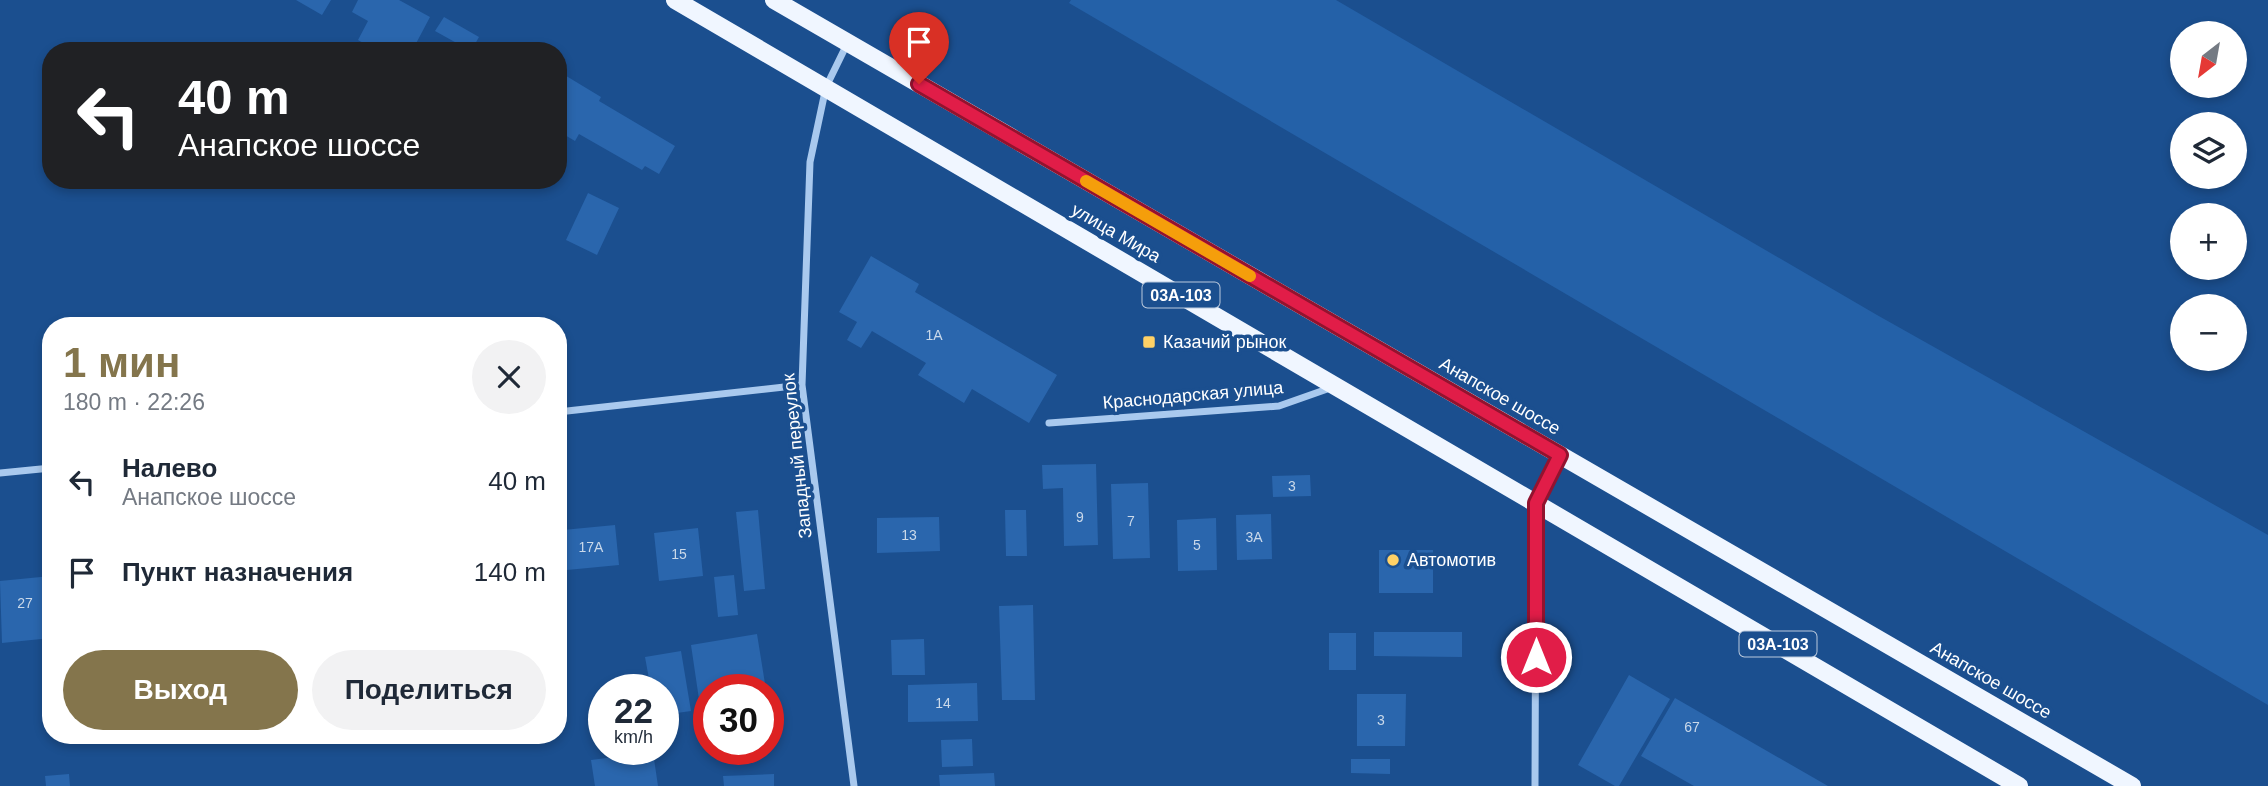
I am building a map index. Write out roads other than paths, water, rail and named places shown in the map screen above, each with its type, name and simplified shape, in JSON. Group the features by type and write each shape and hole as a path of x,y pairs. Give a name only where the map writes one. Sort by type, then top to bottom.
{"main road":[{"name":"улица Мира","path":"675,0 1536,503"},
{"name":"03А-103","path":"774,0 848,43"},
{"name":"Анапское шоссе","path":"848,43 2132,786"},
{"name":"03А-103","path":"1536,503 2019,786"}],"street":[{"name":"Западный переулок","path":"848,43 825,87 810,162 802,384 854,786"},
{"path":"567,411 802,384"},
{"name":"Краснодарская улица","path":"1049,423 1279,406 1337,386"},
{"path":"1535,786 1536,503 1560,455"},
{"path":"0,473 42,469"}],"place":[{"name":"Казачий рынок","path":"1149,342"},
{"name":"Автомотив","path":"1393,560"}]}
